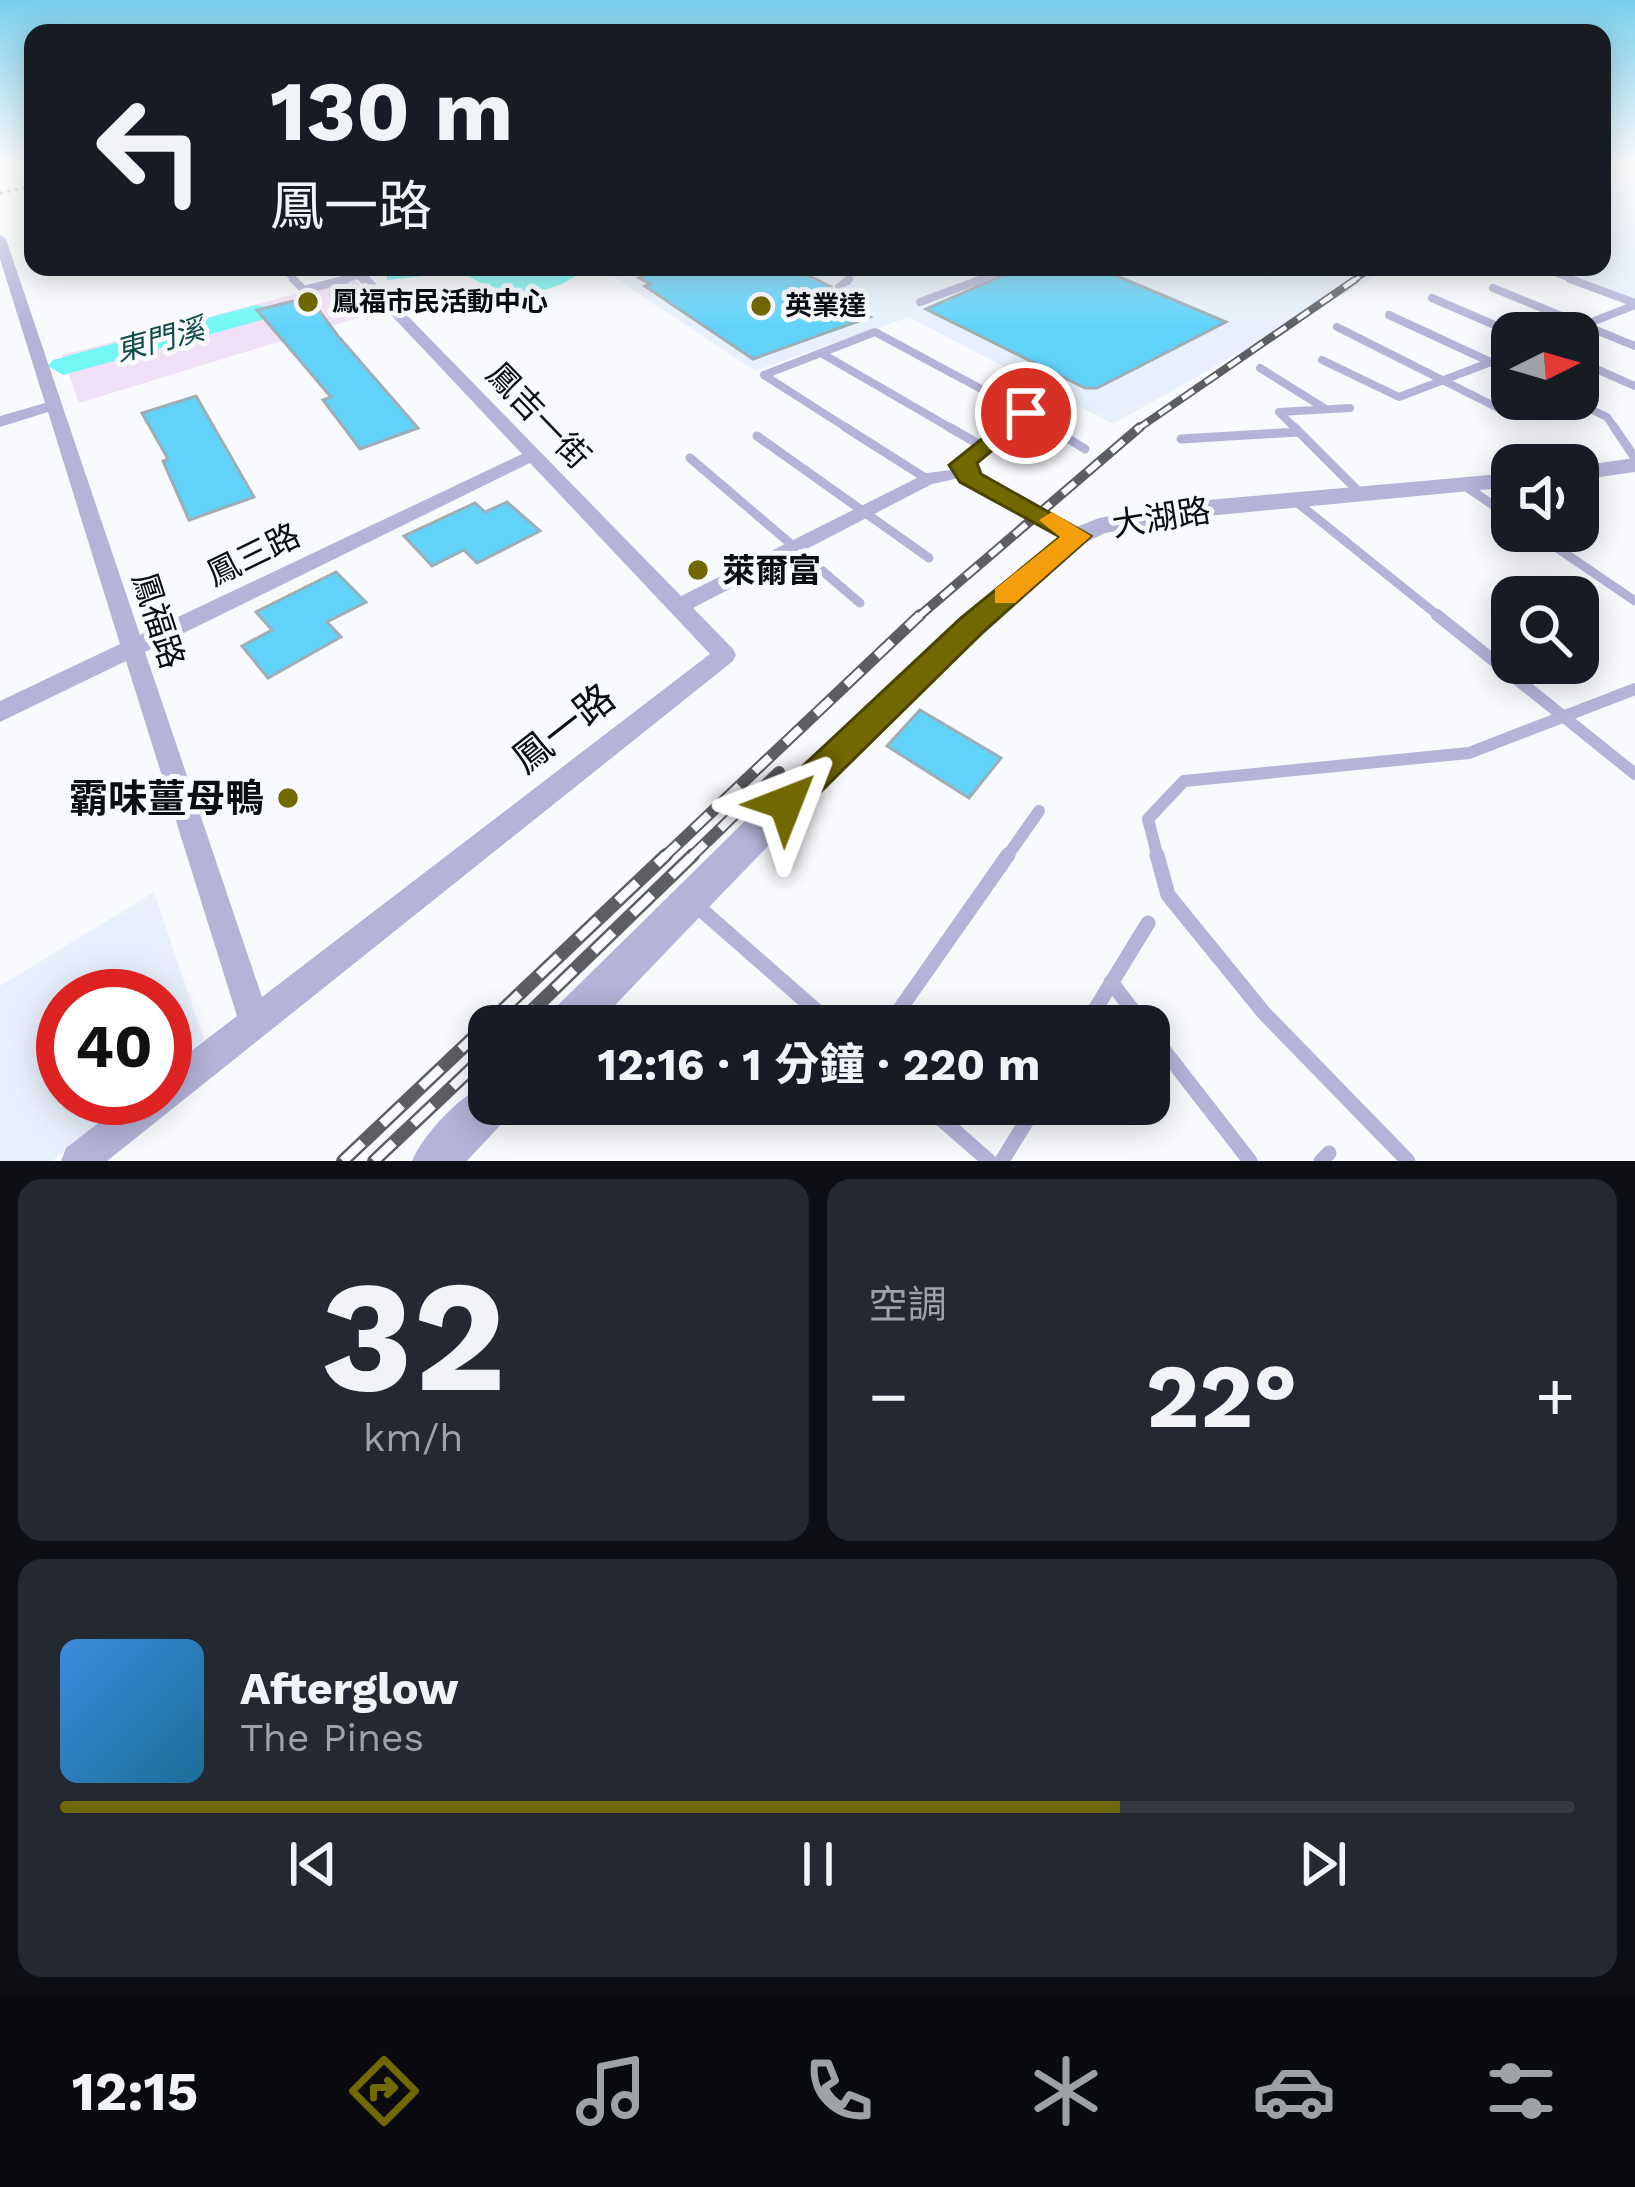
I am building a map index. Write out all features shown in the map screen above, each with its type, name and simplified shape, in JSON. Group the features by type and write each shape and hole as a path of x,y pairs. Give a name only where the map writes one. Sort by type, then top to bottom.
{"street":[{"name":"鳳福路","path":"0,239 10,302 54,405 254,1021"},
{"name":"鳳吉一街","path":"362,277 682,605"},
{"path":"0,422 54,405"},
{"name":"鳳三路","path":"0,712 535,454"},
{"path":"1599,468 1635,462"},
{"path":"682,605 798,550 927,479 960,473 1078,536"},
{"name":"大湖路","path":"588,1005 971,626 1078,536 1099,526 1197,509 1491,483"},
{"name":"鳳一路","path":"192,1070 725,655 682,605"},
{"path":"79,1161 124,1125"},
{"path":"435,1161 470,1125"}],"lane":[{"path":"291,276 304,290 362,277"},
{"path":"839,286 849,276"},
{"path":"920,302 988,276"},
{"path":"1562,276 1635,304"},
{"path":"1492,288 1552,312"},
{"path":"1432,298 1491,323"},
{"path":"1599,319 1635,304"},
{"path":"1389,315 1491,362"},
{"path":"1337,327 1491,404"},
{"path":"1599,331 1635,346"},
{"path":"927,479 764,375 875,332 1085,449"},
{"path":"821,353 980,445"},
{"path":"1322,360 1399,397 1491,362"},
{"path":"1260,368 1326,409"},
{"path":"1599,371 1635,386"},
{"path":"1350,408 1279,412 1360,493"},
{"path":"960,473 980,445 1026,413"},
{"path":"1599,413 1607,417 1635,462"},
{"path":"1180,440 1298,432"},
{"path":"758,436 928,558"},
{"path":"690,458 860,603"},
{"path":"1457,487 1491,506"},
{"path":"1294,500 1635,774"},
{"path":"1563,552 1635,601"},
{"path":"1408,1161 1264,1013 1168,895 1148,819 1184,781 1469,753 1635,689"},
{"path":"903,1005 1039,811"},
{"path":"691,900 810,1005"},
{"path":"1098,1005 1148,923"},
{"path":"1112,982 1130,1005"},
{"path":"1170,1058 1250,1161"},
{"path":"948,1125 989,1161"},
{"path":"1002,1161 1024,1125"}],"shaded area":[{"path":"1611,218 1635,218 1635,300 1568,276 1611,276"},
{"path":"612,276 1376,276 1113,424 909,317 755,371"},
{"path":"354,279 383,310 79,403 62,355"},
{"path":"154,892 180,969 36,969 36,1125 97,1125 52,1161 0,1161 0,986"},
{"path":"192,1004 204,1040 192,1050"}],"building":[{"name":"英業達","path":"810,276 831,287 825,294 870,317 753,359 639,278"},
{"path":"1001,276 1117,276 1226,322 1097,388 1085,388 926,309"},
{"path":"309,297 418,428 360,449 323,400 331,397 257,310"},
{"path":"196,396 254,497 189,520 163,461 168,459 142,413"},
{"path":"507,502 540,531 477,563 464,550 432,566 404,536 475,503 485,512"},
{"path":"336,572 366,602 327,622 341,637 268,678 242,646 272,630 256,612"},
{"path":"920,710 1001,758 969,798 887,746"}],"waterway":[{"name":"東門溪","path":"491,276 538,284 563,276"},
{"name":"東門溪","path":"63,366 256,313"}],"railway":[{"path":"1351,282 1361,276"},
{"path":"1139,428 1356,279"},
{"path":"917,618 1139,428"},
{"path":"663,858 920,615"},
{"path":"690,858 779,772"},
{"path":"343,1161 666,855"},
{"path":"538,1005 693,855"},
{"path":"374,1161 468,1072"}],"slow traffic":[{"path":"1005,596 1078,536 1052,520"}],"place":[{"name":"鳳福市民活動中心","path":"308,302"},
{"name":"英業達","path":"761,306"},
{"name":"萊爾富","path":"698,570"},
{"name":"霸味薑母鴨","path":"288,798"}],"route":[{"path":"786,803 971,626 1078,536 968,477 970,469 961,465 980,445 1026,413"}]}
